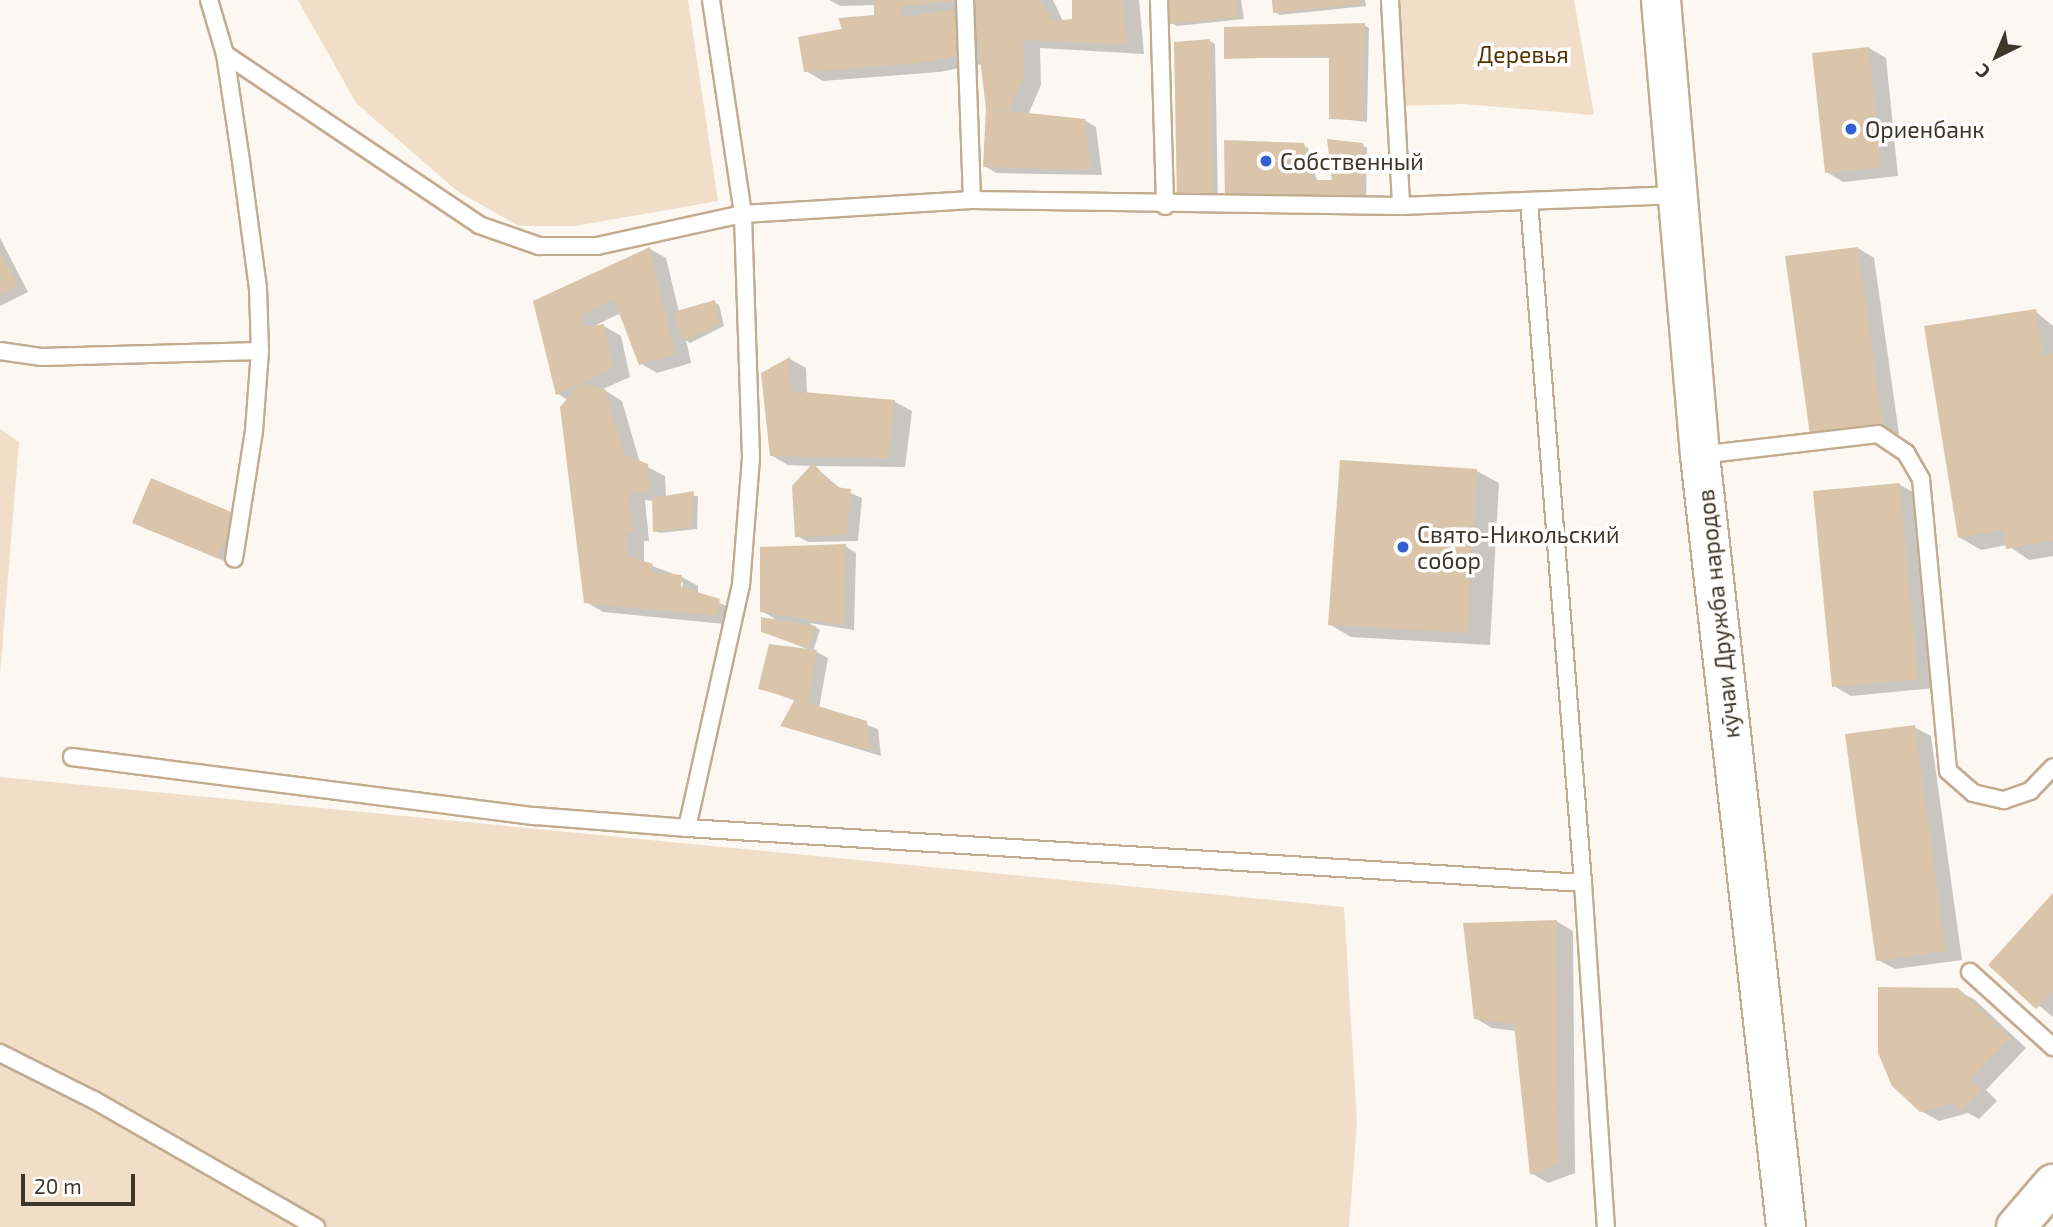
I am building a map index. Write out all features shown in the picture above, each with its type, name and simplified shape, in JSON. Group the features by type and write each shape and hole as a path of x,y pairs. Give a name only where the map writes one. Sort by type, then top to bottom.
{"main road":[{"name":"кӯчаи Дружба народов","path":"1661,0 1700,455 1786,1227"},
{"path":"2016,1227 2053,1184"}],"lane":[{"path":"209,0 225,54 258,288 260,351 254,431 234,558"},
{"path":"687,828 741,585 751,457 743,214 711,0"},
{"path":"965,0 972,200"},
{"path":"1159,0 1166,206"},
{"path":"1390,0 1401,206"},
{"path":"225,54 479,225 539,246 597,246 743,214 972,200 1166,206 1401,206 1678,195"},
{"path":"1529,201 1583,883 1606,1227"},
{"path":"0,351 41,357 260,351"},
{"path":"1700,455 1878,434 1906,453 1921,479 1948,772 1973,793 2004,800 2030,790 2053,767"},
{"path":"72,757 521,814 687,828 1583,883"},
{"path":"1970,972 2053,1047"},
{"path":"0,1053 94,1100 316,1227"}],"green space":[{"path":"298,0 688,0 718,201 575,226 519,226 457,191 356,103"},
{"name":"Деревья","path":"1397,0 1574,0 1594,115 1464,104 1401,106"},
{"path":"0,429 19,442 0,675"},
{"path":"0,777 1344,907 1357,1122 1349,1227 0,1227"}],"building":[{"path":"874,0 960,0 901,7 903,17 961,9 963,55 921,63 804,72 798,37 842,29 838,18 874,15"},
{"path":"973,0 1040,0 1052,21 1072,19 1072,0 1123,0 1128,45 1023,40 1025,75 1010,109 990,109 1085,119 1091,170 983,167 986,109"},
{"path":"1169,0 1237,0 1239,17 1170,24"},
{"path":"1272,0 1361,0 1361,4 1273,13"},
{"name":"Собственный","path":"1365,23 1363,120 1329,119 1329,56 1224,59 1224,27"},
{"name":"Собственный","path":"1210,39 1213,202 1177,203 1174,42"},
{"path":"1869,47 1881,167 1825,173 1812,53"},
{"name":"Собственный","path":"1327,139 1363,143 1362,202 1225,202 1224,140 1304,143 1313,180 1332,180"},
{"path":"650,247 675,354 639,365 614,300 581,315 585,327 604,324 613,367 556,395 533,301"},
{"path":"1858,247 1883,425 1810,435 1785,256"},
{"path":"0,251 18,285 0,295"},
{"path":"715,300 720,324 684,341 673,312"},
{"path":"2036,309 2043,355 2053,353 2053,541 2006,549 2003,530 1958,538 1924,326"},
{"path":"790,357 791,391 895,400 888,458 770,456 761,373"},
{"path":"580,383 605,389 625,455 648,464 650,492 629,492 633,532 627,532 628,556 653,564 651,572 682,575 681,587 720,599 717,616 584,603 560,407"},
{"name":"Свято-Никольский собор","path":"1340,460 1477,469 1468,633 1328,625"},
{"path":"813,463 835,487 851,489 847,535 795,537 792,486"},
{"path":"151,478 236,514 217,558 132,523"},
{"path":"1900,483 1918,679 1832,687 1813,491"},
{"path":"694,491 692,527 653,532 652,498"},
{"path":"846,544 844,625 760,612 760,547"},
{"path":"761,617 816,626 808,648 761,632"},
{"path":"769,644 817,650 808,703 867,721 871,751 780,726 795,699 758,689"},
{"path":"1915,725 1946,951 1876,961 1845,734"},
{"path":"2053,893 2053,991 2036,1009 1988,965"},
{"path":"1557,920 1559,1163 1530,1175 1514,1024 1474,1019 1463,923"},
{"path":"1878,987 1958,988 2010,1038 1970,1080 1981,1090 1961,1111 1953,1103 1920,1112 1892,1086 1878,1053"}],"place":[{"name":"Ориенбанк","path":"1851,129"},
{"name":"Собственный","path":"1266,161"},
{"name":"Свято-Никольский собор","path":"1403,547"}]}
